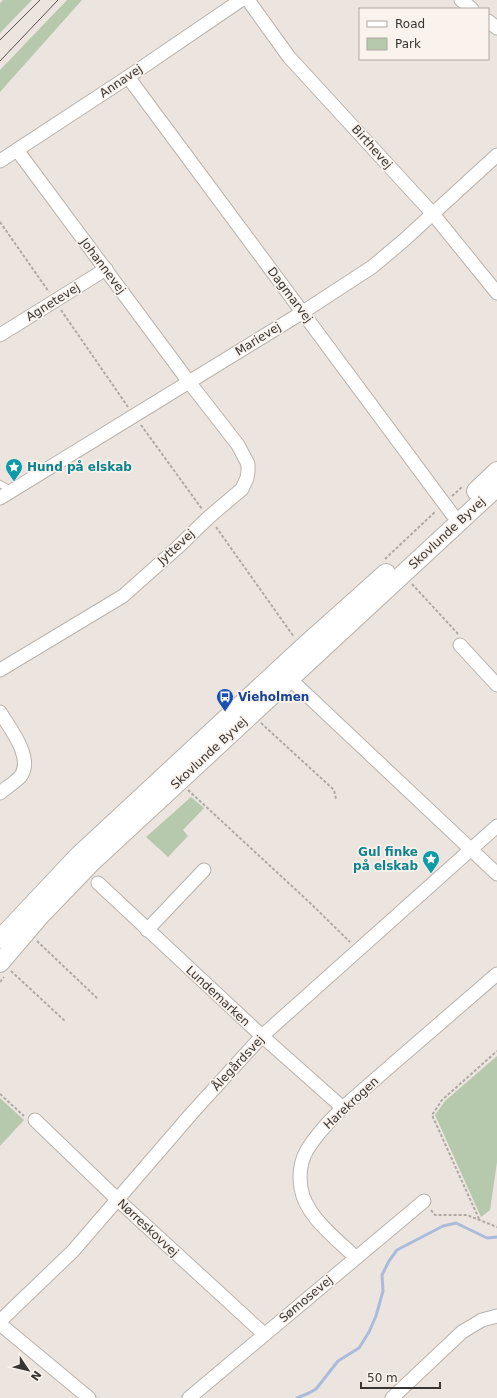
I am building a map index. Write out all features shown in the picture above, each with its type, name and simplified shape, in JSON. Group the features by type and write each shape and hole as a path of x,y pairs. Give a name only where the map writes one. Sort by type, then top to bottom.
{"main road":[{"name":"Skovlunde Byvej","path":"0,939 78,856 302,648 452,514 497,471"},
{"name":"Skovlunde Byvej","path":"0,962 26,931 90,864 497,487"}],"street":[{"name":"Annavej","path":"0,161 128,77 241,0"},
{"name":"Birthevej","path":"248,0 289,57 433,214 497,292"},
{"path":"461,0 471,8"},
{"path":"489,22 497,28"},
{"name":"Dagmarvej","path":"128,77 452,514"},
{"name":"Johannevej","path":"17,150 189,382"},
{"name":"Marievej","path":"0,498 6,487 134,416 372,267 403,241 497,155"},
{"name":"Agnetevej","path":"0,335 106,269"},
{"name":"Jyttevej","path":"0,670 123,596 209,517 242,489 247,478 248,464 238,445 189,382"},
{"path":"460,645 497,685"},
{"path":"290,679 497,874"},
{"path":"0,712 22,748 25,761 21,776 0,793"},
{"name":"Ålegårdsvej","path":"0,1321 73,1251 192,1113 262,1036 497,826"},
{"path":"147,930 204,870"},
{"name":"Lundemarken","path":"98,883 147,930 342,1108"},
{"name":"Harekrogen","path":"356,1258 314,1218 305,1202 301,1189 300,1169 306,1152 317,1135 342,1108 497,974"},
{"name":"Nørreskovvej","path":"35,1120 118,1200 264,1334"},
{"name":"Sømosevej","path":"189,1398 424,1201"},
{"path":"392,1398 462,1332 482,1320 497,1316"},
{"path":"0,1324 89,1398"}],"path":[{"path":"0,222 134,416 209,517 302,648"},
{"path":"411,583 463,639 460,645"},
{"path":"251,715 334,790 336,799"},
{"path":"180,780 187,789 308,901 358,950"},
{"path":"26,931 98,999"},
{"path":"0,962 66,1022"},
{"path":"479,1219 432,1115 442,1100 497,1051"},
{"path":"0,1094 27,1119 35,1120"},
{"path":"424,1201 435,1215 467,1215 497,1228"}],"green space":[{"path":"3,0 32,0 0,33 0,3"},
{"path":"67,0 82,0 0,92 0,70"},
{"path":"191,797 204,808 183,830 188,836 168,857 146,837"},
{"path":"497,1056 497,1162 490,1210 481,1217 435,1115 445,1101"},
{"path":"0,1098 24,1120 0,1146"}],"waterway":[{"path":"297,1398 316,1389 338,1361 359,1348 369,1332 376,1316 383,1291 382,1275 389,1261 397,1250 443,1226 456,1223 487,1238 497,1237"}],"tram line":[{"path":"0,40 40,0"},
{"path":"0,61 58,0"}],"place":[{"name":"Hund på elskab","path":"14,482"},
{"name":"Vieholmen","path":"225,712"},
{"name":"Gul finke på elskab","path":"431,874"}]}
